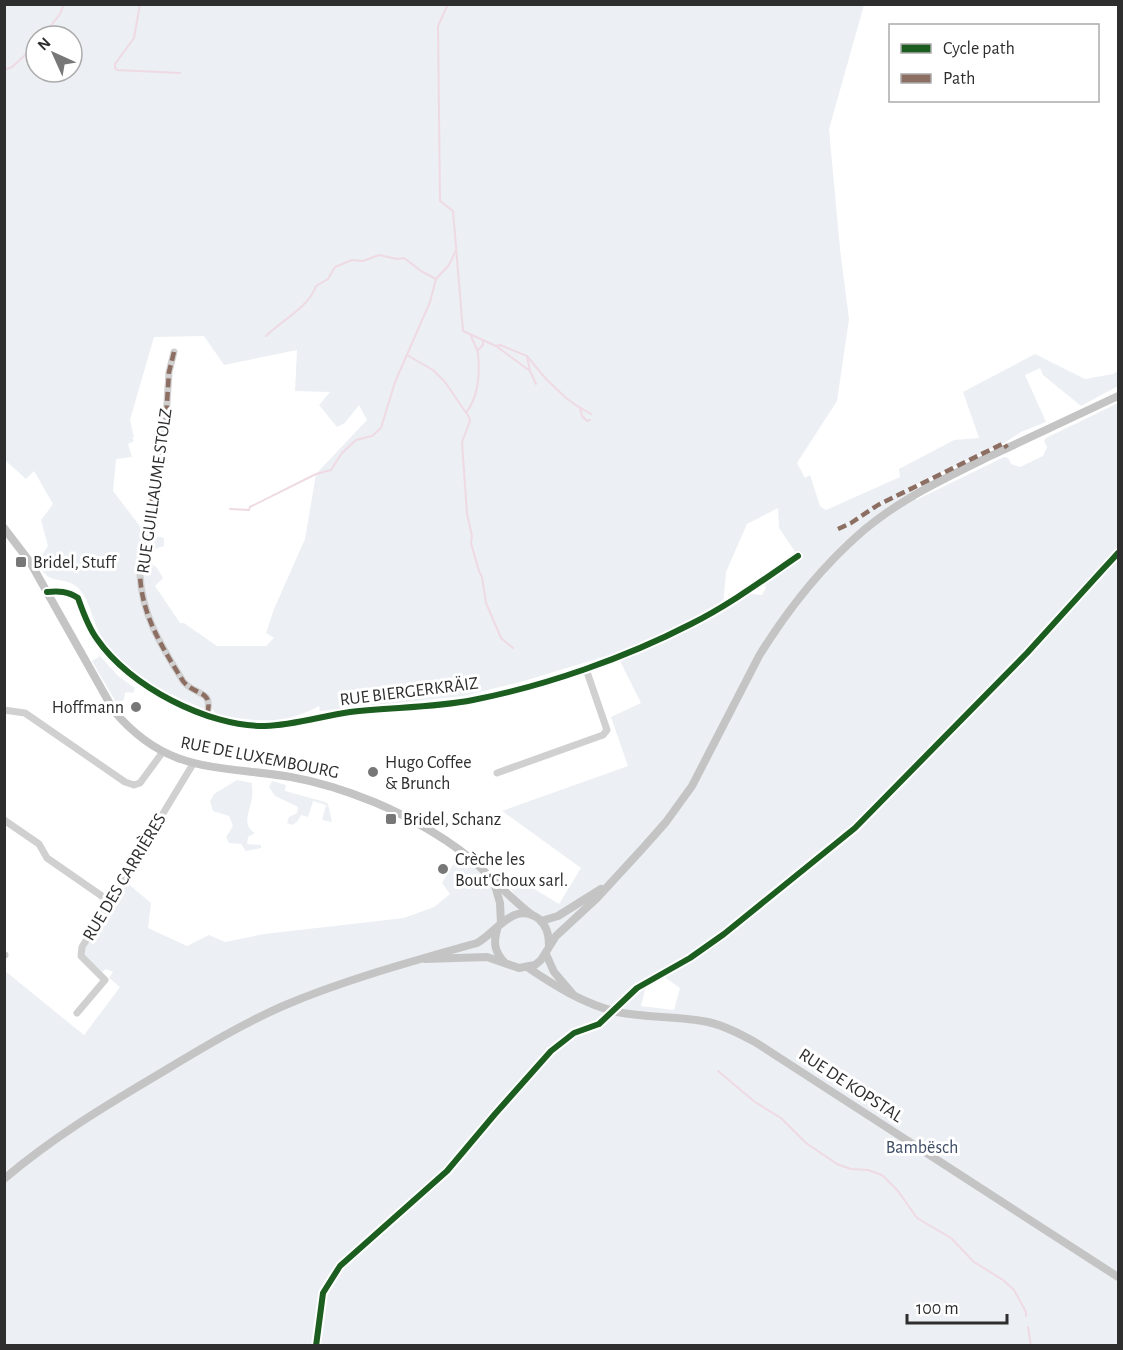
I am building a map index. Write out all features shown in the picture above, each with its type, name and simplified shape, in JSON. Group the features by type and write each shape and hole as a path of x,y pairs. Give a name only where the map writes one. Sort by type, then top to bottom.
{"main road":[{"path":"426,959 487,957 519,968 535,965 564,928 597,898 651,840 692,786 759,656 789,610 818,575 857,537 890,511 937,482 1119,396"},
{"name":"RUE DE LUXEMBOURG","path":"4,528 30,562 114,711 127,727 162,753 193,764 291,777 360,796 393,810 452,846 482,868 493,882 532,915"},
{"path":"493,882 500,903 499,926 495,936 496,951 505,962"},
{"path":"541,921 558,916 608,884"},
{"path":"4,1179 86,1119 198,1050 291,1003 330,988 477,943 515,914 532,915 541,921 548,932 547,950 554,972 574,996"},
{"name":"RUE DE KOPSTAL","path":"527,968 557,988 615,1011 647,1017 709,1023 734,1031 764,1048 1119,1277"}],"street":[{"name":"RUE GUILLAUME STOLZ","path":"174,352 166,418 140,575 141,595 159,642 186,686 206,696 210,706 207,715"},
{"name":"RUE BIERGERKRÄIZ","path":"47,592 63,591 78,598 96,638 108,654 141,684 207,715 249,725 266,726 350,712 442,705 474,700 586,669 690,624 744,593 798,556"},
{"path":"497,773 603,735 607,730 586,669"},
{"path":"4,710 25,712 125,782 134,785 140,783 162,753"},
{"name":"RUE DES CARRIÈRES","path":"77,1013 105,980 86,962 80,951 193,764"},
{"path":"4,820 39,844 47,858 109,901"}],"green space":[{"name":"Bambësch","path":"4,5 864,5 829,129 849,319 837,401 797,463 805,478 810,475 820,506 826,510 900,477 899,469 954,440 979,438 963,392 1035,354 1085,379 1118,371 1118,386 1081,406 1043,375 1040,368 1025,375 1046,422 1021,432 1004,443 913,486 916,500 1004,457 1008,458 1011,464 1020,467 1043,456 1047,447 1044,441 1046,438 1118,403 1118,1345 5,1345 5,971 84,1035 120,987 109,978 113,972 106,969 102,972 83,954 84,948 114,899 119,898 117,892 122,883 126,882 151,903 148,928 187,946 209,935 225,942 264,934 404,918 434,907 450,894 442,883 457,858 468,867 478,865 516,897 509,887 508,878 515,881 518,879 559,904 581,868 502,811 628,766 611,717 641,703 616,653 524,681 463,696 320,711 319,706 294,717 270,720 217,715 210,706 204,709 160,688 133,671 121,661 101,636 88,603 77,587 45,574 38,561 48,546 41,520 53,504 34,471 26,479 5,460","holes":["204,336 224,365 297,350 295,391 330,392 319,405 337,427 345,423 359,405 367,420 316,474 305,539 274,609 266,633 274,638 266,646 217,646 184,623 180,623 155,586 163,578 157,568 145,558 148,551 164,546 164,538 146,534 113,491 116,459 132,457 128,444 134,441 130,420 154,337","778,508 779,528 798,556 763,580 766,588 762,595 744,593 723,606 726,572 747,524","663,976 680,988 674,1010 641,1006 646,986"]},
{"path":"100,656 118,676 135,688 133,693 125,693 124,700 117,704 92,661"},
{"path":"237,780 252,783 247,822 255,833 248,837 247,844 261,845 261,848 246,851 241,844 229,843 226,837 233,826 229,816 213,811 210,801 214,794"},
{"path":"272,781 286,785 285,791 328,804 332,822 322,820 326,805 313,801 308,817 301,815 292,825 287,823 289,817 297,813 298,807 275,796 269,787"}],"waterway":[{"path":"52,24 64,4"},
{"path":"140,4 134,38 115,64 115,68 117,70 180,73"},
{"path":"448,4 438,26 440,201 453,211 463,331 496,346 530,371 536,384"},
{"path":"4,70 12,67 24,56"},
{"path":"230,509 249,510 250,507 316,474 331,470 342,453 356,440 372,436 381,428 395,382 430,302 436,279 449,265 456,250"},
{"path":"266,336 301,307 316,286 328,279 335,267 352,260 363,261 379,255 397,259 404,258 436,279"},
{"path":"466,413 474,399 479,376 478,353 471,335"},
{"path":"478,350 483,345 483,341"},
{"path":"496,346 500,345 527,356 565,397 591,414"},
{"path":"407,355 433,370 445,382 469,417 470,421 462,442 471,543 482,577 486,603 501,638 513,648"},
{"path":"527,356 530,371"},
{"path":"580,408 582,416 587,421 590,420"},
{"path":"718,1071 755,1102 781,1118 806,1143 837,1164 882,1175 898,1191 917,1218 951,1238 974,1262 1003,1280 1014,1290 1026,1316"},
{"path":"1028,1327 1031,1346"}],"marked path":[{"path":"174,352 169,372 166,418 140,575 145,604 154,631 183,681 206,697 207,715"},
{"path":"838,529 878,505 1004,443 1007,448"}],"cycle path":[{"path":"316,1346 323,1293 340,1266 447,1171 551,1051 574,1033 599,1024 637,988 690,958 724,934 855,828 1027,653 1118,553"},
{"path":"47,592 63,592 78,598 88,624 97,639 129,673 149,687 195,711 219,719 265,726 350,712 458,703 556,679 639,648 705,617 798,556"}],"place":[{"name":"Bridel, Stuff","path":"21,562"},
{"name":"Hoffmann","path":"136,707"},
{"name":"Hugo Coffee & Brunch","path":"373,772"},
{"name":"Bridel, Schanz","path":"391,819"},
{"name":"Crèche les Bout'Choux sarl.","path":"443,869"}]}
